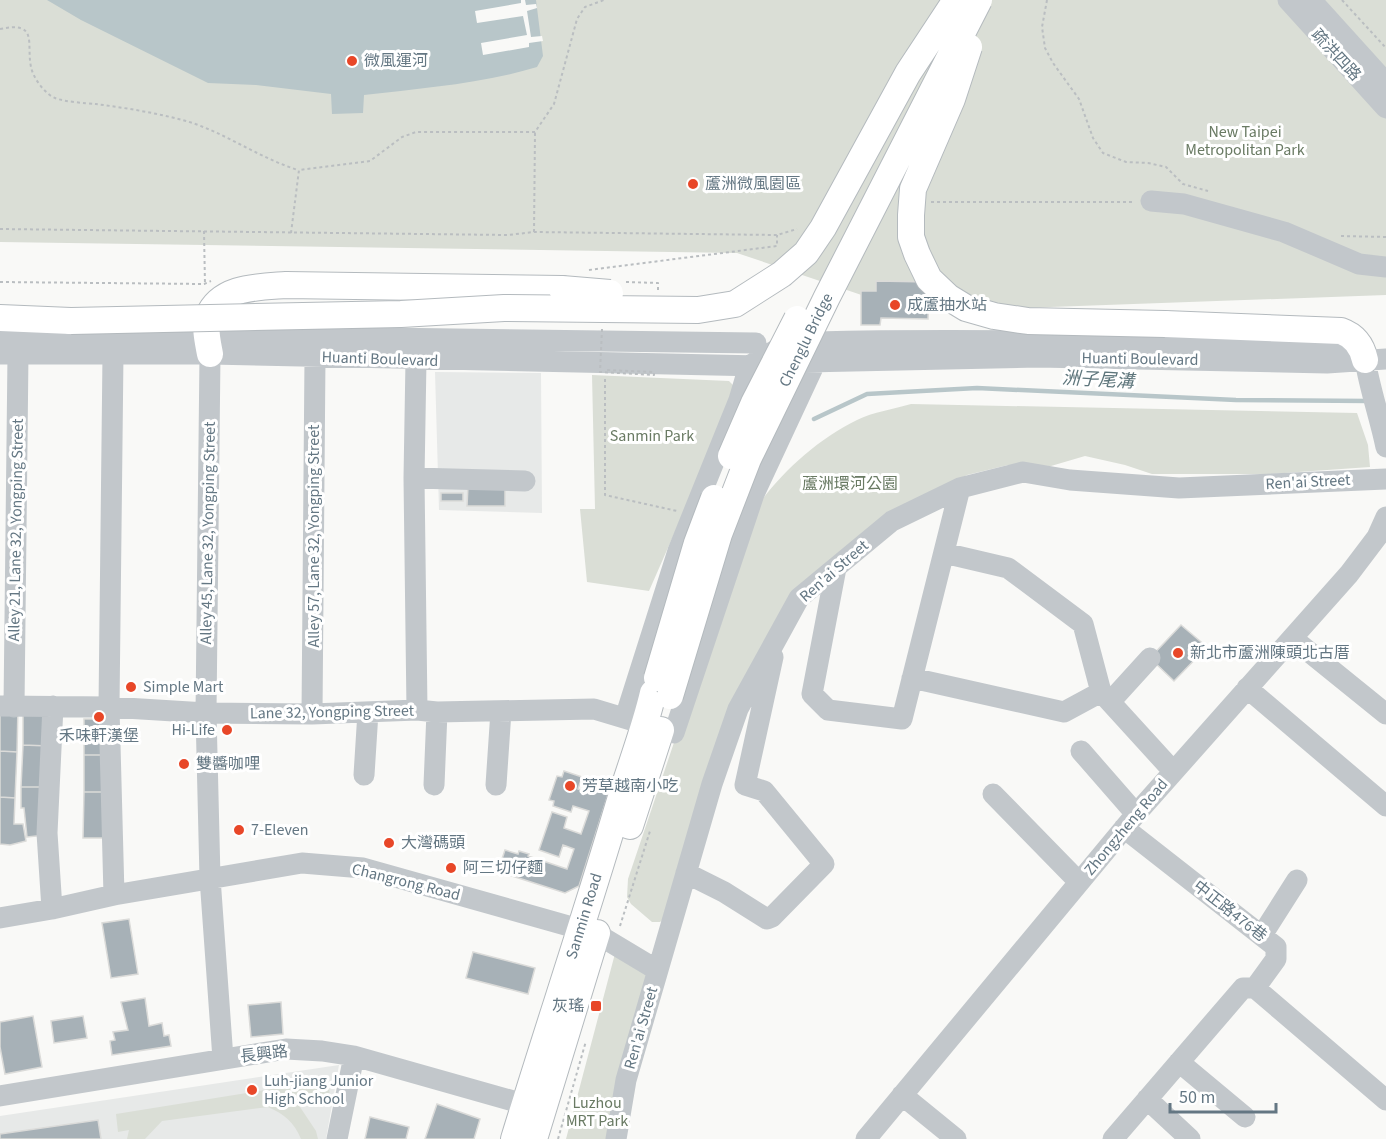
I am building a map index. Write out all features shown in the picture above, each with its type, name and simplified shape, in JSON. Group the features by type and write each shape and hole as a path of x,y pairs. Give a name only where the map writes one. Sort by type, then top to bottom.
{"main road":[{"path":"0,318 71,321 401,314 504,308 698,310 735,304 782,274 806,253 823,228 908,73 958,0"},
{"name":"Chenglu Bridge","path":"661,694 697,543 753,403 958,0"},
{"name":"Chenglu Bridge","path":"661,694 748,459 832,287 979,0"},
{"path":"986,0 952,99 913,189 912,237 917,254 929,279 948,297 966,308 994,316 1028,321 1341,331 1357,341 1363,350 1379,356"},
{"path":"209,345 208,317 223,297 244,289 297,285 562,289 626,294 698,310"},
{"name":"Sanmin Road","path":"534,1139 631,763 644,724 661,694"},
{"name":"Sanmin Road","path":"514,1139 524,1104 589,931"}],"street":[{"name":"疏洪四路","path":"1288,0 1386,108"},
{"name":"疏洪四路","path":"1311,0 1386,83"},
{"path":"1151,201 1184,204 1217,213 1284,232 1359,264 1386,267"},
{"name":"Huanti Boulevard","path":"0,333 209,345 315,357 754,366"},
{"path":"789,342 813,355 754,494 674,733 644,724 678,551 754,366 789,342"},
{"name":"Huanti Boulevard","path":"9,354 112,354 209,345 756,343"},
{"name":"Alley 45, Lane 32, Yongping Street","path":"209,345 206,713 210,878 223,1059"},
{"name":"Alley 21, Lane 32, Yongping Street","path":"7,706 9,354"},
{"path":"112,354 109,707 114,895"},
{"name":"Huanti Boulevard","path":"813,355 1327,363 1379,356"},
{"path":"1379,356 1379,413 1386,447"},
{"name":"Alley 57, Lane 32, Yongping Street","path":"312,714 315,357"},
{"path":"416,360 414,478 427,711 434,785"},
{"name":"Ren'ai Street","path":"616,1139 626,1080 712,783 738,709 799,598 892,521 960,488 1023,472 1070,480 1179,488 1386,479"},
{"path":"414,478 525,481"},
{"path":"836,568 812,694 828,710 902,719 960,488"},
{"name":"Zhongzheng Road","path":"866,1139 1130,821 1349,574 1377,537 1386,517"},
{"path":"944,553 1008,568 1083,624 1106,697 1173,771"},
{"path":"686,873 724,892 766,919 772,918 824,864 764,791 745,785 779,632"},
{"path":"1292,638 1386,714"},
{"path":"912,678 1064,712 1106,697 1150,658"},
{"path":"1247,688 1386,806"},
{"name":"Lane 32, Yongping Street","path":"7,706 312,714 594,710 644,724"},
{"path":"52,706 47,833 52,909"},
{"path":"496,785 501,711"},
{"path":"364,776 368,712"},
{"name":"中正路476巷","path":"1081,751 1130,821 1276,947 1276,958 1255,988"},
{"path":"993,794 1079,882"},
{"name":"Changrong Road","path":"0,918 114,895 302,863 363,868 589,931 657,970"},
{"path":"1262,935 1297,880"},
{"path":"1113,1139 1243,988 1255,988 1386,1100"},
{"name":"長興路","path":"0,1096 286,1049 354,1056 524,1104"},
{"path":"337,1139 354,1056"},
{"path":"1179,1062 1245,1117"},
{"path":"902,1095 956,1139"},
{"path":"1148,1099 1190,1139"}],"path":[{"path":"534,232 535,132 554,104 577,19 585,7 604,0"},
{"path":"1047,0 1042,27 1045,48 1079,99 1093,138 1103,153 1126,162 1166,167 1183,184 1208,191"},
{"path":"1342,0 1386,48"},
{"path":"0,29 15,26 25,30 30,40 31,67 39,83 55,98 123,108 187,122 280,164 299,170 370,160 402,137 416,132 535,132"},
{"path":"291,232 299,170"},
{"path":"923,201 1117,203 1151,201"},
{"path":"0,229 508,235 534,232 777,234 804,227"},
{"path":"204,231 204,284"},
{"path":"590,270 777,246 777,234"},
{"path":"1341,236 1386,237"},
{"path":"0,282 204,284 210,281"},
{"path":"602,322 600,372 654,375 654,372 605,370"}],"shaded area":[{"name":"微風運河","path":"47,0 536,0 543,56 537,67 494,78 364,95 363,113 332,114 331,94 256,85 208,83 81,20"},
{"path":"435,372 541,373 542,513 439,510"},
{"name":"Luh-jiang Junior High School","path":"339,1065 326,1139 0,1139 0,1116"}],"green space":[{"name":"蘆洲微風園區","path":"0,0 1386,0 1386,295 912,312 737,253 0,242"},
{"name":"Sanmin Park","path":"592,375 729,381 735,387 735,395 649,591 587,582 580,509 595,509"},
{"name":"蘆洲環河公園","path":"911,404 1357,413 1368,445 1370,467 1269,474 1152,474 1085,456 1051,466 1008,465 967,475 892,515 790,603 665,918 660,922 652,922 631,904 627,897 628,879 750,517 771,488 797,462 826,439 863,417"},
{"name":"Luzhou MRT Park","path":"617,946 657,970 614,1139 566,1139"},
{"path":"328,1080 330,1096 296,1101 316,1131 318,1139 301,1139 288,1119 268,1107 162,1121 145,1139 127,1139 129,1130 118,1132 116,1114"}],"pier":[{"path":"521,0 525,0 526,5 536,4 537,8 527,11 531,37 542,36 543,41 529,43 529,47 483,55 481,43 527,35 523,16 477,23 475,11 521,3"}],"building":[{"name":"成蘆抽水站","path":"876,281 929,282 928,319 881,318 880,325 861,325 861,291 876,291"},
{"path":"468,486 505,486 505,506 467,506"},
{"path":"441,493 463,493 463,501 441,501"},
{"name":"新北市蘆洲陳頭北古厝","path":"1181,625 1207,647 1174,681 1150,658"},
{"path":"23,704 49,705 48,746 23,745"},
{"path":"0,705 18,706 17,752 0,751"},
{"path":"84,719 107,719 107,755 84,755"},
{"path":"23,745 48,746 47,787 21,787"},
{"path":"0,751 17,752 15,798 0,797"},
{"path":"84,755 107,755 107,792 84,792"},
{"path":"564,771 582,777 578,789 593,794 597,781 611,785 579,886 565,893 503,873 505,867 500,865 505,850 518,854 519,851 529,854 528,856 567,869 574,849 563,845 559,857 539,850 552,812 567,817 564,828 581,834 589,811 573,806 571,812 553,806 554,801 549,800 557,776 562,777"},
{"path":"21,787 47,787 46,835 27,837 24,808 21,808"},
{"path":"84,792 107,792 106,838 83,838"},
{"path":"0,797 15,798 14,824 23,824 26,841 10,845 0,844"},
{"path":"129,919 138,974 111,978 102,923"},
{"path":"473,952 535,968 528,994 466,978"},
{"path":"145,998 149,1026 162,1023 164,1036 169,1035 171,1046 112,1055 110,1041 115,1040 113,1032 128,1030 121,1002"},
{"path":"281,1002 283,1034 251,1037 248,1005"},
{"path":"33,1016 42,1067 5,1074 0,1047 0,1022"},
{"path":"83,1016 87,1038 54,1043 51,1021"},
{"path":"437,1104 480,1119 474,1139 425,1139"},
{"path":"370,1117 409,1127 406,1139 365,1139"},
{"path":"98,1120 101,1139 0,1139 0,1134"}],"waterway":[{"name":"洲子尾溝","path":"814,419 867,394 977,388 1236,400 1369,401"}],"place":[{"name":"微風運河","path":"352,61"},
{"name":"蘆洲微風園區","path":"693,184"},
{"name":"成蘆抽水站","path":"895,305"},
{"name":"新北市蘆洲陳頭北古厝","path":"1178,653"},
{"name":"Simple Mart","path":"131,687"},
{"name":"禾味軒漢堡","path":"99,717"},
{"name":"Hi-Life","path":"227,730"},
{"name":"雙醬咖哩","path":"184,764"},
{"name":"芳草越南小吃","path":"570,786"},
{"name":"7-Eleven","path":"239,830"},
{"name":"大灣碼頭","path":"389,843"},
{"name":"阿三切仔麵","path":"451,868"},
{"name":"灰瑤","path":"596,1006"},
{"name":"Luh-jiang Junior High School","path":"252,1090"}],"park label":[{"name":"New Taipei Metropolitan Park","path":"1245,141"}]}
